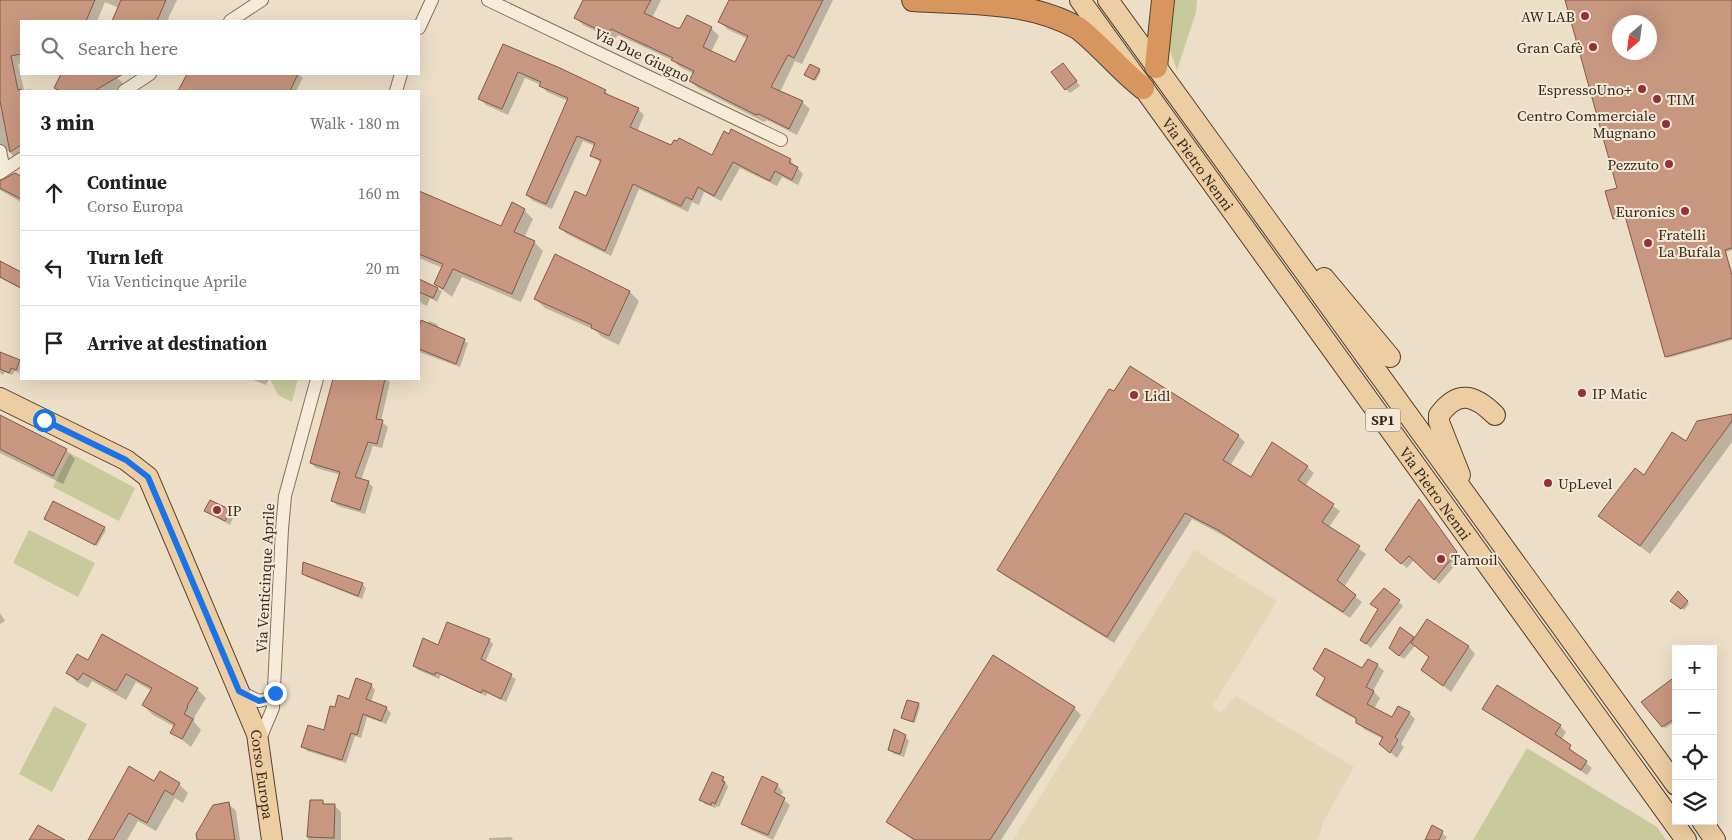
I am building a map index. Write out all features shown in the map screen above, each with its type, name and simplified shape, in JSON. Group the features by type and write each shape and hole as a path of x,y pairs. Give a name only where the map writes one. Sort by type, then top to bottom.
{"highway":[{"path":"929,0 1018,0 1044,7 1078,28 1120,70 1143,88"},
{"path":"1156,67 1163,0"}],"main road":[{"name":"Via Pietro Nenni","path":"1080,0 1686,840"},
{"name":"Via Pietro Nenni","path":"1108,0 1672,780"},
{"path":"1239,181 1274,214 1390,357"},
{"name":"Corso Europa","path":"0,398 126,460 148,477 239,691 260,728 272,840"},
{"path":"1464,492 1460,474 1439,422 1439,415 1454,400 1469,398 1477,399 1495,415"},
{"path":"1705,825 1716,840"}],"street":[{"path":"232,20 262,0"},
{"path":"420,26 425,0"},
{"path":"420,26 432,0"},
{"name":"Via Due Giugno","path":"488,0 781,140"},
{"path":"126,90 148,75"},
{"path":"396,90 401,75"},
{"path":"0,151 2,171 20,160"},
{"name":"Via Venticinque Aprile","path":"260,728 275,693 281,536 286,496 317,380"},
{"path":"239,691 259,701 267,699 275,693"},
{"path":"260,728 275,693"}],"shaded area":[{"path":"1194,550 1277,601 1212,707 1221,713 1236,696 1354,767 1324,820 1318,840 1013,840"}],"green space":[{"path":"1170,0 1197,0 1196,12 1177,70 1169,48"},
{"path":"270,380 298,380 292,402 278,395"},
{"path":"70,453 135,488 119,521 53,487"},
{"path":"29,530 95,563 78,597 13,563"},
{"path":"54,706 87,724 52,792 19,774"},
{"path":"1527,748 1657,827 1666,840 1473,840"}],"building":[{"path":"0,0 95,0 86,20 20,20 20,54 11,56 18,90 21,89 20,146 10,152 0,101"},
{"path":"121,0 166,0 157,20 112,20"},
{"path":"583,0 651,0 644,13 677,28 680,28 687,15 712,27 703,47 735,62 748,36 718,22 729,0 823,0 794,58 788,55 771,87 803,101 789,129 759,114 756,115 689,81 694,71 671,60 673,58 611,29 607,34 574,18"},
{"name":"Centro Commerciale Mugnano","path":"1565,0 1732,0 1732,248 1725,250 1732,275 1732,338 1665,357 1625,216 1613,219 1605,191 1617,188"},
{"path":"503,44 560,68 606,90 604,93 639,108 630,127 671,145 674,140 677,141 679,138 712,155 724,131 729,134 731,129 791,159 789,163 798,167 792,180 775,171 770,181 733,162 714,196 698,187 692,200 686,197 681,206 633,184 605,251 559,228 575,191 586,196 601,160 590,156 595,143 577,136 546,204 526,195 568,98 539,86 541,82 518,72 502,109 478,99"},
{"path":"1063,63 1077,81 1065,90 1051,72"},
{"path":"810,64 820,69 814,80 804,75"},
{"path":"60,75 121,75 96,90 59,90 54,88"},
{"path":"186,75 298,75 290,90 179,90"},
{"path":"15,173 20,176 20,198 0,188 0,181"},
{"path":"420,191 501,226 512,202 525,209 514,232 535,241 512,294 453,269 443,289 434,284 443,264 420,254"},
{"path":"555,254 630,291 609,336 591,328 592,325 534,299"},
{"path":"0,261 20,271 20,287 0,277"},
{"path":"420,279 438,288 433,298 420,292"},
{"path":"421,320 465,339 456,364 420,349"},
{"path":"0,352 20,360 16,370 11,368 9,373 0,369"},
{"path":"1130,366 1239,435 1223,460 1251,477 1272,442 1308,466 1298,480 1334,504 1322,522 1360,546 1337,580 1356,595 1343,612 1218,530 1185,513 1107,637 997,570 1109,389 1114,391"},
{"path":"333,380 385,380 376,419 383,420 377,444 368,442 355,477 369,481 360,510 331,501 340,472 310,463"},
{"path":"1732,414 1732,421 1640,546 1598,516 1635,468 1644,475 1672,432 1686,441 1697,421"},
{"path":"0,415 67,449 53,476 0,449"},
{"path":"1419,499 1457,552 1434,580 1409,556 1401,564 1385,550"},
{"path":"210,500 231,510 225,521 204,511"},
{"path":"53,501 105,527 95,545 44,519"},
{"path":"303,562 363,583 358,596 302,574"},
{"path":"1384,588 1400,600 1366,644 1360,640 1378,609 1370,604"},
{"path":"1678,591 1688,601 1681,609 1670,601"},
{"path":"1427,619 1469,646 1443,686 1421,670 1429,657 1411,643"},
{"path":"447,622 490,639 481,659 512,674 501,699 483,690 481,693 436,672 435,675 413,666 423,638 438,645"},
{"path":"1400,627 1414,637 1399,656 1389,648"},
{"path":"102,634 198,688 184,714 193,719 182,739 170,733 175,724 142,705 152,688 126,674 116,691 83,673 78,680 66,673 77,654 88,660"},
{"path":"1325,648 1362,668 1368,659 1378,664 1366,687 1374,691 1367,704 1392,717 1398,706 1410,712 1395,737 1398,740 1390,753 1379,744 1383,737 1356,723 1356,718 1316,695 1325,678 1313,669"},
{"path":"993,655 1075,707 990,840 915,840 886,822"},
{"path":"356,678 372,684 366,699 387,707 381,721 363,714 357,735 351,733 342,760 301,747 308,725 324,730 330,706 335,707 338,695 349,699"},
{"path":"1672,679 1672,721 1662,727 1641,702"},
{"path":"1497,685 1561,725 1555,734 1571,745 1569,749 1587,761 1581,770 1482,709"},
{"path":"907,700 919,703 913,722 901,718"},
{"path":"894,729 906,735 900,754 888,750"},
{"path":"129,766 154,781 160,771 180,783 173,795 165,790 147,823 129,813 113,840 88,840"},
{"path":"712,772 724,777 722,781 725,782 715,804 712,802 711,805 699,800"},
{"path":"762,776 778,784 774,792 785,798 768,835 741,824"},
{"path":"310,800 323,800 323,804 335,804 334,838 307,837"},
{"path":"229,802 235,840 197,840 196,834 213,805"},
{"path":"38,825 65,840 29,840"},
{"path":"1432,825 1443,831 1439,840 1425,840"}],"place":[{"name":"AW LAB","path":"1585,16"},
{"name":"Gran Cafè","path":"1593,47"},
{"name":"EspressoUno+","path":"1642,89"},
{"name":"TIM","path":"1657,99"},
{"name":"Centro Commerciale Mugnano","path":"1666,124"},
{"name":"Pezzuto","path":"1669,164"},
{"name":"Euronics","path":"1685,211"},
{"name":"Fratelli La Bufala","path":"1648,243"},
{"name":"IP Matic","path":"1582,393"},
{"name":"Lidl","path":"1134,395"},
{"name":"UpLevel","path":"1548,483"},
{"name":"IP","path":"217,510"},
{"name":"Tamoil","path":"1441,559"}],"route":[{"path":"44,420 126,460 148,477 239,691 259,701 267,699 275,693"}]}
